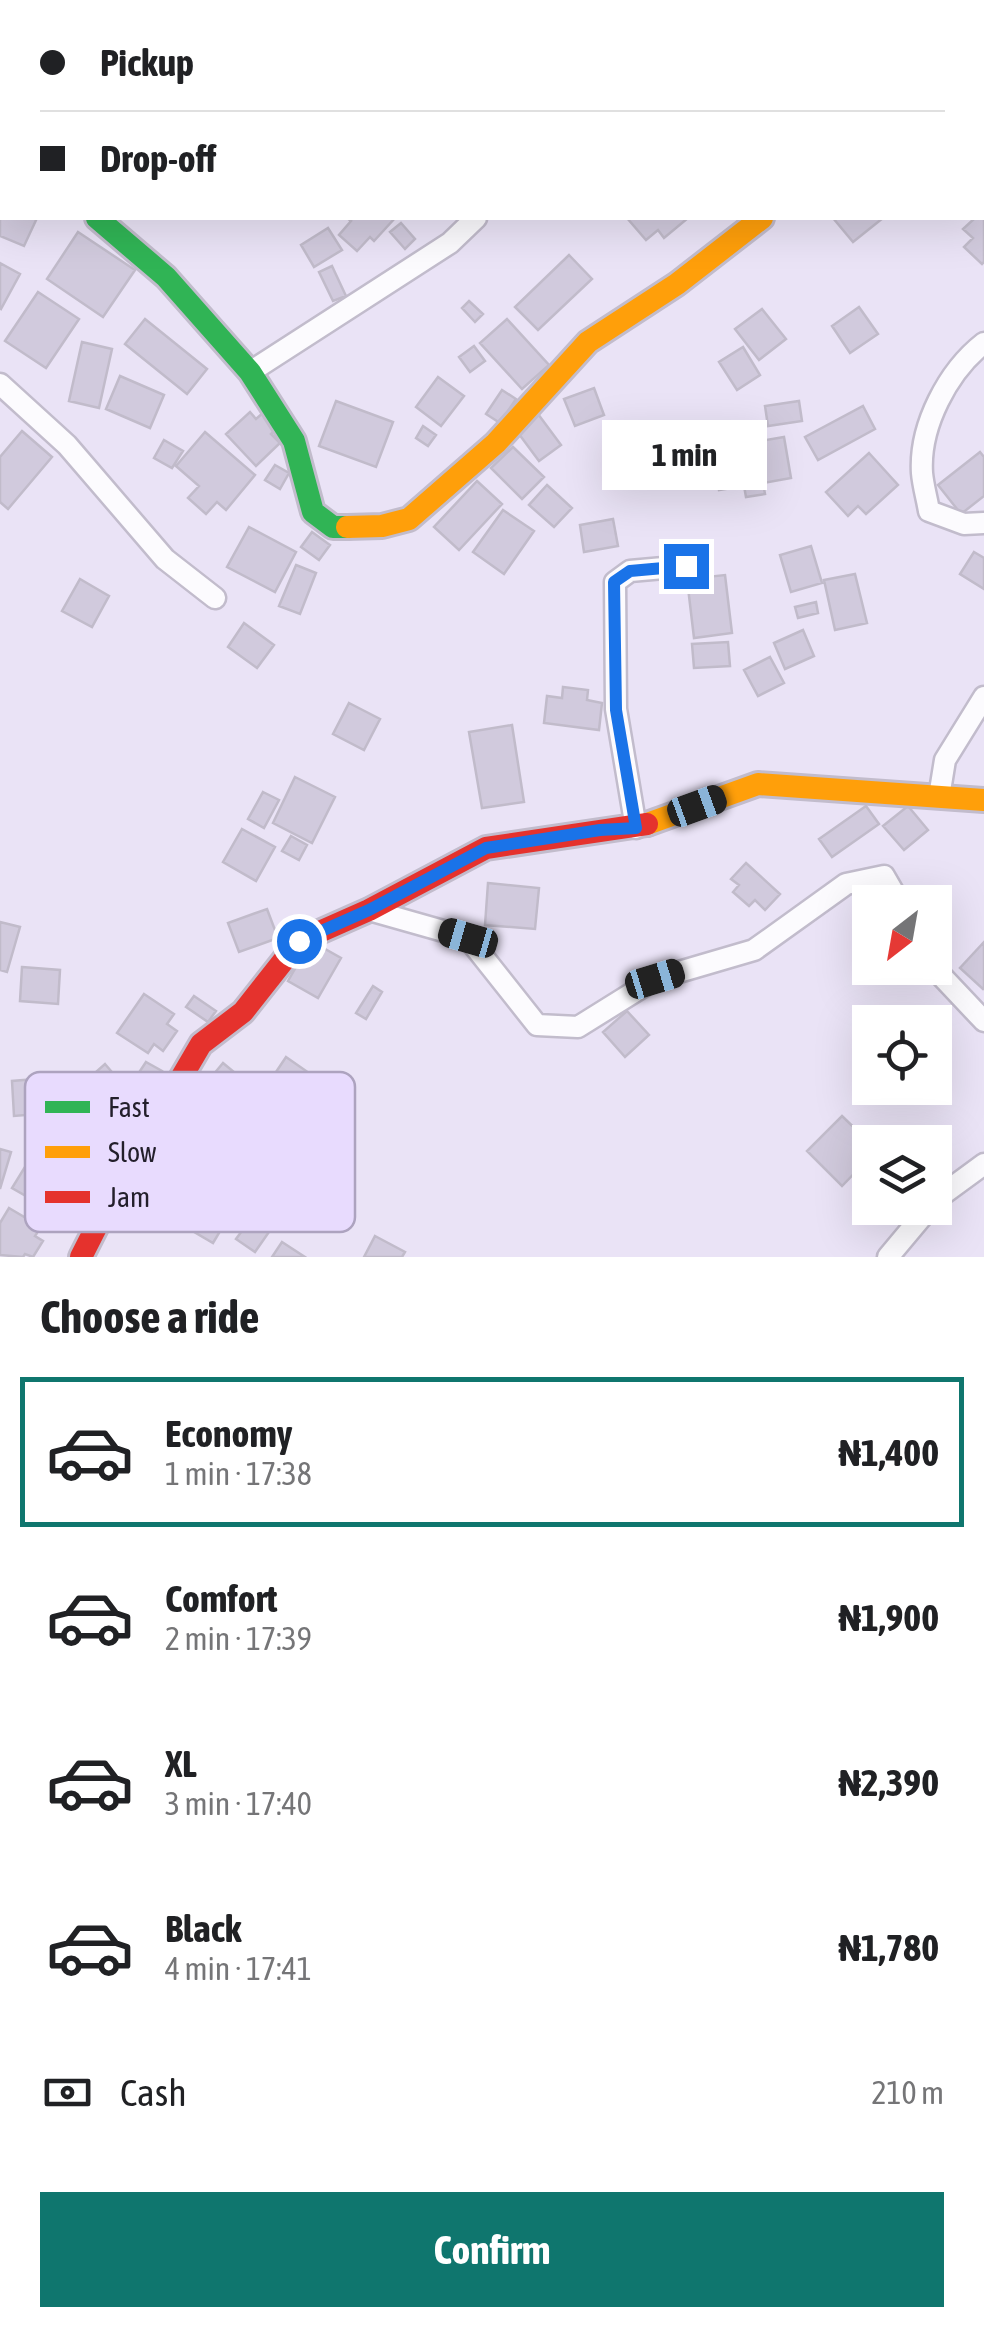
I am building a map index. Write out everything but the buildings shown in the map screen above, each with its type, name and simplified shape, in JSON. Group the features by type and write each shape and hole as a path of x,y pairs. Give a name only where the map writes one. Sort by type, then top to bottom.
{"street":[{"path":"99,220 166,277 250,372 294,441 312,512 333,527 382,526 410,519 496,443 588,342 677,284 759,220"},
{"path":"250,372 450,243 474,220"},
{"path":"984,343 944,386 930,422 922,470 930,511 964,524 984,523"},
{"path":"0,384 67,446 165,559 215,598"},
{"path":"636,828 616,710 614,582 630,571 686,566"},
{"path":"938,797 946,760 984,697"},
{"path":"185,1072 201,1044 243,1012 299,941 369,910 486,848 636,828 758,784 984,800"},
{"path":"369,910 468,938 537,1025 578,1027 655,979 754,950 846,884 884,876 889,885"},
{"path":"950,985 984,1021"},
{"path":"952,1188 984,1164"},
{"path":"888,1257 915,1225"},
{"path":"81,1257 94,1232"}],"traffic: fast":[{"path":"99,220 166,277 250,372 294,441 313,512 333,527 347,527"}],"traffic: slow":[{"path":"347,527 382,526 409,519 496,443 588,342 677,284 759,220"},
{"path":"647,824 758,784 984,800"}],"traffic: jam":[{"path":"185,1072 201,1044 243,1012 299,941 369,910 486,848 647,824"},
{"path":"81,1257 94,1232"}],"route":[{"path":"299,941 369,910 486,848 636,828 616,710 614,582 630,571 686,566"}]}
